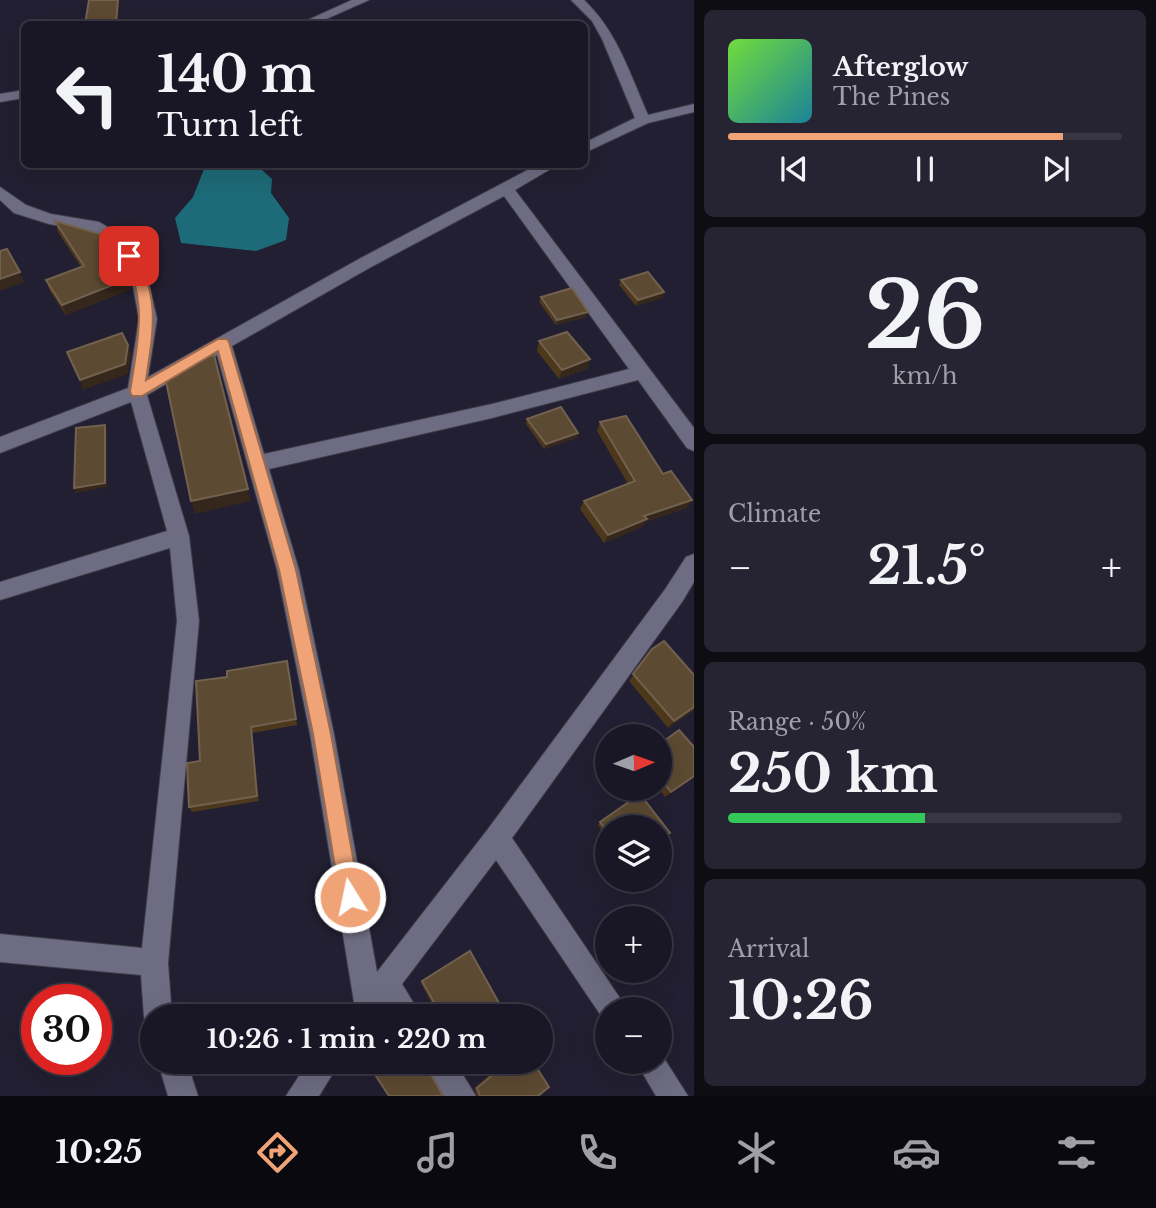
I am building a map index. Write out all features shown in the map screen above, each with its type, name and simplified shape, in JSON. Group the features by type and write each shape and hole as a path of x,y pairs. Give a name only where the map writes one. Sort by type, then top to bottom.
{"street":[{"path":"312,21 363,0"},
{"path":"577,0 597,19 610,40 643,120"},
{"path":"0,98 21,94"},
{"path":"588,147 643,120 694,108"},
{"path":"0,445 137,392 222,342 544,168"},
{"path":"506,188 694,443"},
{"path":"0,192 20,209 49,219 93,226 121,242 138,271 148,319 137,392 179,536 188,621 154,963 157,1004"},
{"path":"222,342 288,570 319,722 364,1004"},
{"path":"257,464 492,411 644,372"},
{"path":"0,592 179,536"},
{"path":"370,1004 497,838 674,595 694,563"},
{"path":"497,838 605,997"},
{"path":"0,948 154,963"},
{"path":"385,983 399,1004"},
{"path":"176,1074 183,1096"},
{"path":"301,1096 317,1074"},
{"path":"446,1074 461,1096"},
{"path":"658,1074 673,1096"}],"water":[{"path":"262,168 272,179 271,193 289,218 286,240 256,251 181,243 175,218 193,197 204,169"}],"building":[{"path":"89,0 118,0 116,21 86,21"},
{"path":"55,221 100,234 126,271 128,279 62,305 46,280 84,266"},
{"path":"7,249 20,272 0,279 0,251"},
{"path":"648,272 664,292 638,300 621,280"},
{"path":"572,288 588,312 557,320 541,297"},
{"path":"567,332 590,359 562,370 539,341"},
{"path":"122,333 128,345 125,364 80,380 67,352"},
{"path":"214,355 248,489 191,501 164,372 185,361"},
{"path":"561,407 578,433 546,444 527,419"},
{"path":"626,416 663,474 671,471 692,500 644,516 647,519 608,535 584,501 635,481 600,422"},
{"path":"105,425 105,483 74,488 76,428"},
{"path":"664,641 694,675 694,707 674,721 633,674 652,649"},
{"path":"287,661 296,719 251,727 257,796 189,807 187,763 200,761 196,681 227,677 227,671"},
{"path":"679,730 694,747 694,776 672,791 672,735"},
{"path":"629,802 646,802 656,815 610,815"},
{"path":"470,951 499,1004 435,1004 422,981"},
{"path":"375,1074 431,1074 443,1096 389,1096"},
{"path":"494,1074 541,1074 549,1087 538,1096 480,1096 477,1088"}],"route":[{"path":"129,256 138,271 148,319 137,392 222,342 288,570 322,734 350,897"}]}
